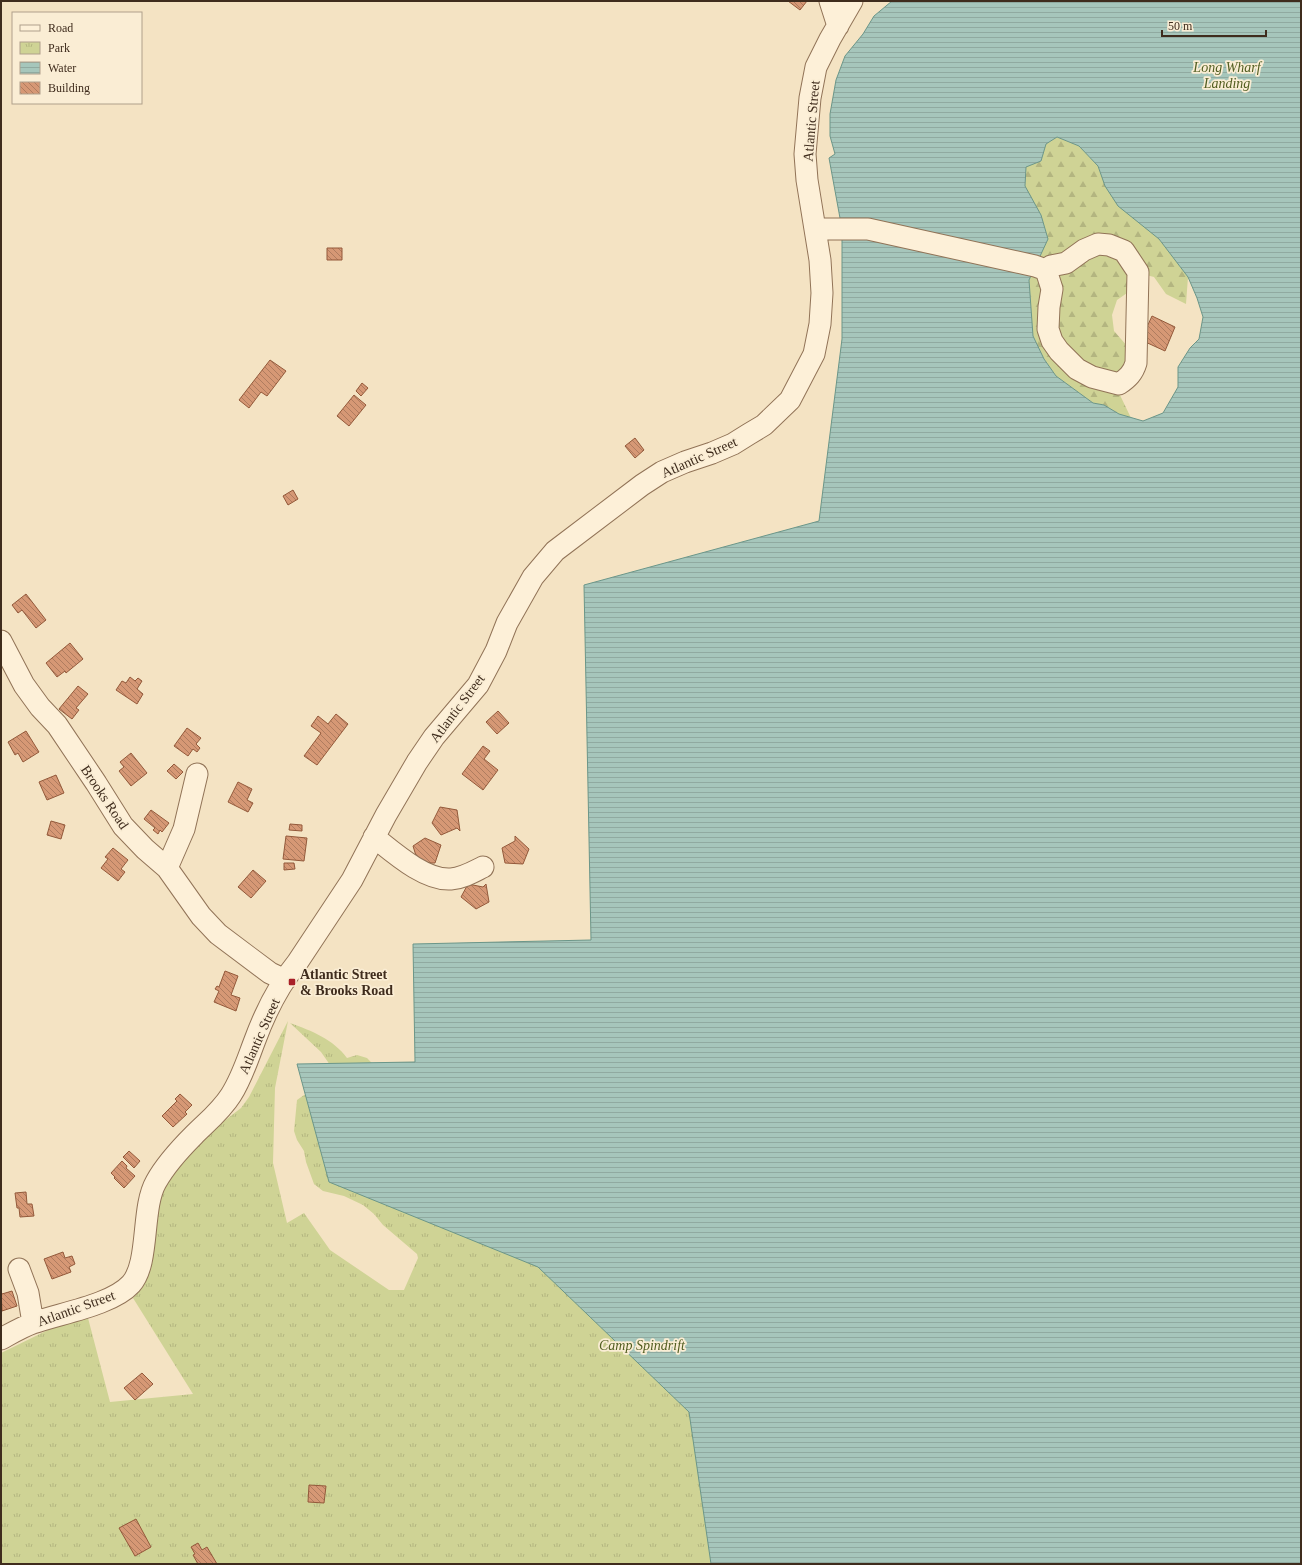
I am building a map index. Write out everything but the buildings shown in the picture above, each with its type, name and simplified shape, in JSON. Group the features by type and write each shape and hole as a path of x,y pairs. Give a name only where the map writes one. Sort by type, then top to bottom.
{"street":[{"path":"830,1 838,26"},
{"name":"Atlantic Street","path":"1,1339 33,1323 100,1302 122,1291 131,1284 137,1275 142,1257 150,1201 155,1183 180,1149 220,1111 232,1095 261,1026 285,980 344,892 417,762 434,737 478,685 496,651 507,623 533,577 556,552 622,499 662,472 733,444 764,425 790,400 814,354 820,324 822,293 820,260 805,154 810,98 816,67 852,1"},
{"path":"815,229 868,229 1035,266 1046,270"},
{"path":"1098,244 1109,245 1124,251 1138,272 1139,287 1136,363 1134,371 1128,379 1119,384 1092,377 1077,369 1052,342 1048,329 1048,307 1052,289 1046,270 1051,266 1066,263 1084,250 1098,244"},
{"name":"Brooks Road","path":"1,641 24,685 40,707 57,726 96,783 122,826 167,868 201,916 218,934 270,973 285,980"},
{"path":"167,868 184,829 198,774"},
{"path":"374,837 411,866 423,873 450,879 467,875 483,867"},
{"path":"19,1269 28,1293 33,1323"}],"green space":[{"path":"1057,137 1079,146 1098,166 1105,185 1141,224 1159,239 1188,277 1186,304 1166,294 1154,277 1146,275 1130,291 1117,300 1112,315 1114,331 1128,347 1136,363 1119,393 1131,418 1119,414 1104,405 1093,403 1056,376 1044,359 1033,336 1029,280 1035,266 1025,186 1026,166 1041,161 1046,144"},
{"name":"Camp Spindrift","path":"288,1021 275,1088 273,1163 287,1223 304,1213 330,1250 389,1290 404,1290 418,1258 417,1254 383,1225 374,1214 363,1205 344,1196 323,1191 314,1184 306,1162 304,1151 297,1140 294,1131 297,1100 304,1095 310,1096 341,1089 328,1062 321,1052 290,1023 322,1036 341,1051 347,1058 357,1055 367,1058 423,1116 934,1564 1,1564 1,1353 50,1329 88,1318 110,1402 193,1394 133,1298 143,1287 149,1273 158,1198 178,1164 206,1135 241,1108 249,1097"}],"water":[{"path":"892,1 1301,1 1301,1564 711,1564 689,1412 538,1267 329,1182 297,1064 415,1062 413,944 591,940 584,585 819,521 842,339 842,229 829,158 835,154 830,136 830,114 836,80 845,56 863,34 874,16","holes":["1057,137 1079,146 1098,166 1105,186 1118,206 1159,239 1188,277 1203,317 1199,339 1190,348 1178,367 1178,387 1163,413 1143,421 1119,414 1104,405 1093,403 1056,376 1044,359 1033,336 1029,280 1048,239 1041,215 1025,186 1026,167 1041,161 1046,144"]}],"place":[{"name":"Atlantic Street & Brooks Road","path":"292,982"}],"park label":[{"name":"Long Wharf Landing","path":"1227,76"}]}
